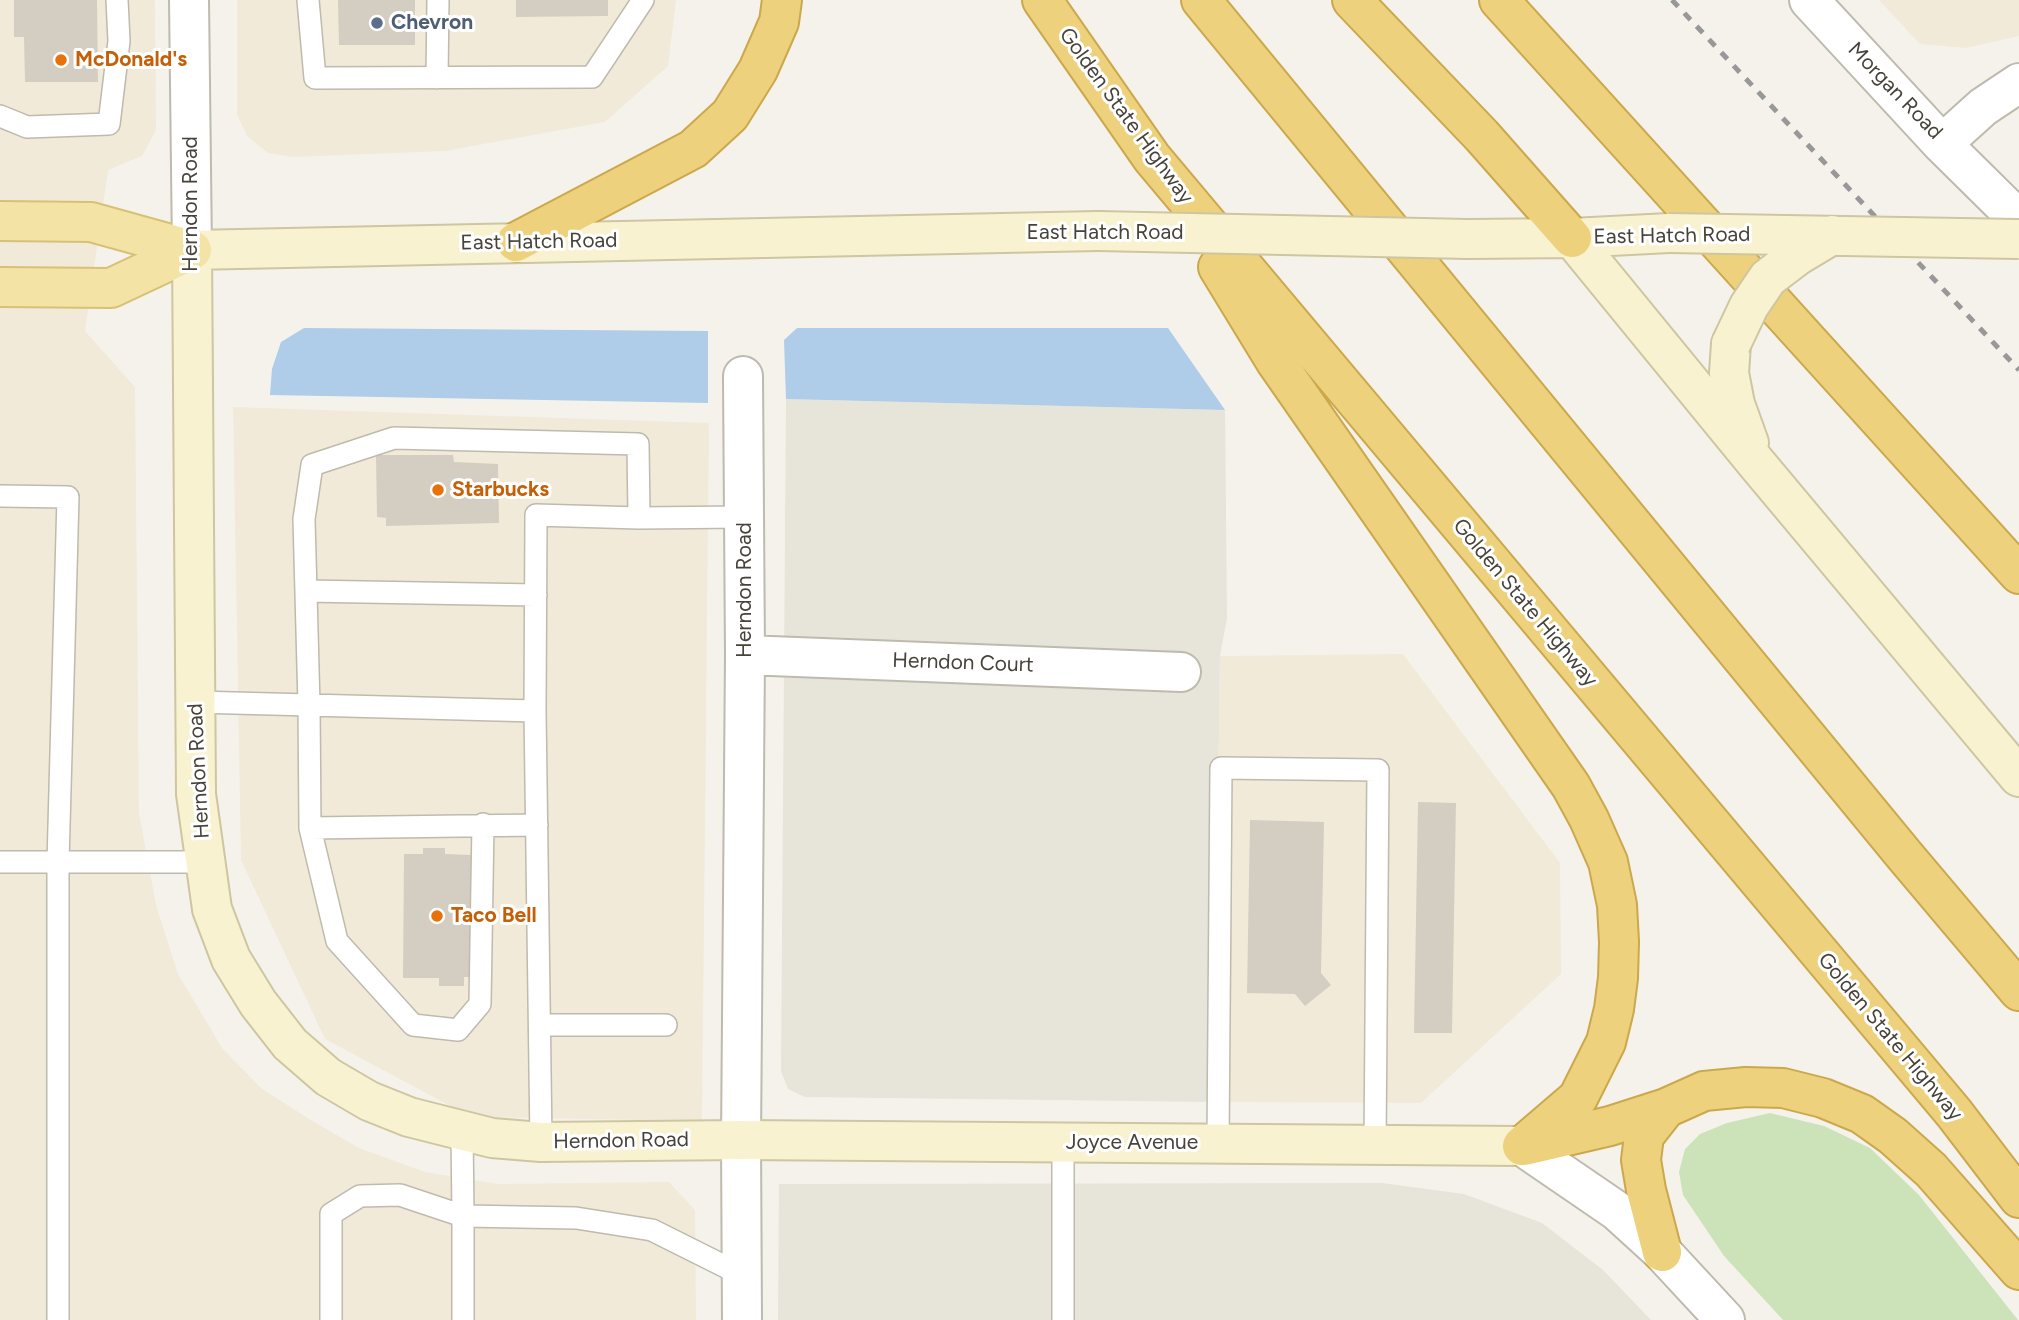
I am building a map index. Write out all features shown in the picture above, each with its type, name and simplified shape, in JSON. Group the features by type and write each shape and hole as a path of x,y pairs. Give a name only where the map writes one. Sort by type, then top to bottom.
{"highway":[{"path":"516,242 693,149 730,116 758,70 779,22 782,0"},
{"name":"Golden State Highway","path":"1042,0 1152,158 1954,1113 2019,1198"},
{"path":"1201,0 2019,991"},
{"path":"1352,0 1482,136 1572,238"},
{"path":"1499,0 2019,574"},
{"path":"1152,158 1276,362 1571,786 1608,862 1617,905 1619,942 1614,1009 1606,1042 1578,1098 1522,1146"},
{"path":"1522,1146 1610,1126 1666,1108 1704,1091 1746,1087 1783,1088 1823,1098 1862,1114 1893,1136 1931,1170 2019,1270"},
{"path":"1662,1252 1641,1160 1644,1136 1666,1108"}],"main road":[{"name":"East Hatch Road","path":"0,221 91,222 192,250 1098,231 1468,239 1572,238 1669,233 2019,239"},
{"path":"1757,464 1735,404 1729,373 1731,344 1749,306 1768,278 1832,235"},
{"path":"1572,238 2019,777"},
{"name":"East Hatch Road","path":"0,287 111,288 192,250"},
{"name":"Herndon Road","path":"192,250 196,794 212,909 232,959 258,1003 290,1044 328,1077 369,1101 410,1117 492,1138 541,1142 741,1140"},
{"name":"Joyce Avenue","path":"741,1140 1522,1146"}],"street":[{"name":"Herndon Road","path":"189,0 192,250"},
{"name":"Morgan Road","path":"1809,0 1941,144 1983,107 2019,83"},
{"path":"1941,144 2019,220"},
{"name":"Herndon Road","path":"742,1320 745,655 743,376"},
{"name":"Herndon Court","path":"745,655 1181,672"},
{"path":"1522,1146 1617,1211 1662,1252 1725,1320"}],"lane":[{"path":"0,116 27,127 109,124 118,41 117,0"},
{"path":"308,0 315,78 592,77 643,0"},
{"path":"437,78 438,0"},
{"path":"483,824 480,1004 458,1030 413,1025 337,941 310,828 304,519 312,466 394,438 638,444 639,518"},
{"path":"0,496 68,497 58,862 58,1320"},
{"path":"541,1142 535,711 536,515 744,517"},
{"path":"306,591 536,595"},
{"path":"196,702 535,711"},
{"path":"1218,1143 1221,768 1378,770 1375,1145"},
{"path":"310,828 537,825"},
{"path":"0,862 205,862"},
{"path":"540,1025 666,1025"},
{"path":"462,1131 463,1320"},
{"path":"1063,1142 1063,1320"},
{"path":"331,1320 331,1214 360,1196 400,1195 463,1216 576,1218 652,1230 742,1275"}],"shaded area":[{"path":"0,0 155,0 156,130 142,156 108,170 85,331 135,387 139,813 156,905 178,974 222,1048 261,1088 359,1148 425,1172 498,1184 669,1182 695,1210 696,1320 0,1320"},
{"path":"237,0 676,0 668,66 605,122 445,151 292,157 268,153 247,136 237,114"},
{"path":"1879,0 2019,0 2019,36 1966,48 1920,44"},
{"path":"786,399 1225,410 1227,618 1220,656 1214,1102 805,1097 788,1089 781,1071"},
{"path":"233,407 709,423 702,1121 471,1117 325,1039 241,860"},
{"path":"1403,654 1560,863 1561,974 1421,1103 1214,1102 1220,656"},
{"path":"1382,1183 1464,1194 1542,1223 1603,1270 1651,1320 778,1320 779,1184"}],"green space":[{"path":"1770,1113 1824,1126 1870,1148 1919,1195 2018,1320 1783,1320 1724,1256 1683,1195 1679,1172 1685,1149 1700,1134 1727,1123"}],"water":[{"path":"304,328 708,331 708,403 270,395 272,369 281,342"},
{"path":"797,328 1168,328 1225,410 786,399 784,340"}],"building":[{"name":"McDonald's","path":"14,0 97,0 98,82 25,82 24,37 14,37"},
{"name":"Chevron","path":"338,0 415,0 415,45 339,45"},
{"path":"516,0 608,0 608,16 516,17"},
{"name":"Starbucks","path":"376,455 453,455 454,462 498,464 499,523 386,526 386,518 377,517"},
{"path":"1418,802 1456,803 1452,1033 1414,1033"},
{"path":"1250,820 1324,822 1321,973 1331,985 1305,1006 1295,994 1247,993"},
{"name":"Taco Bell","path":"423,848 445,848 445,854 471,855 470,977 464,977 464,986 439,986 439,978 403,978 404,854 423,854"}],"railway":[{"path":"1672,0 2019,370"}],"place":[{"name":"Chevron","path":"377,23"},
{"name":"McDonald's","path":"61,60"},
{"name":"Starbucks","path":"438,490"},
{"name":"Taco Bell","path":"437,916"}]}
